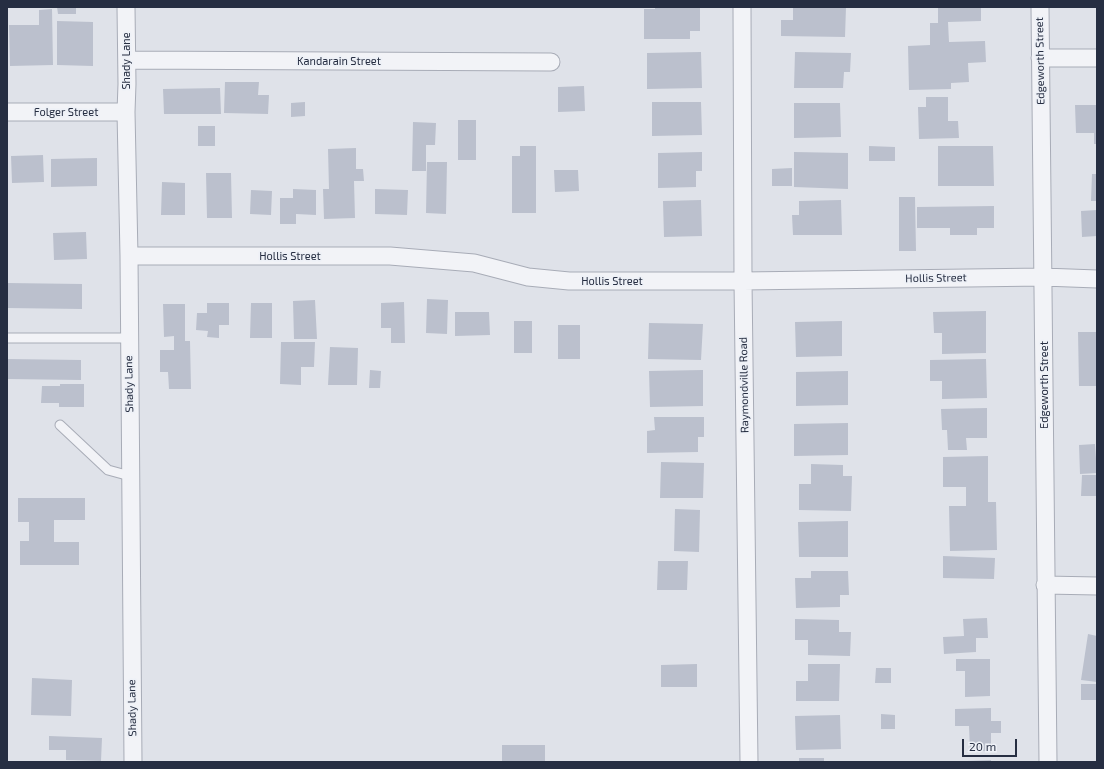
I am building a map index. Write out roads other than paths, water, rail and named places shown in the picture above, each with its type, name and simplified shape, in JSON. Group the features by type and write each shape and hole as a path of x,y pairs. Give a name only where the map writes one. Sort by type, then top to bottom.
{"street":[{"name":"Shady Lane","path":"126,7 133,762"},
{"name":"Raymondville Road","path":"742,7 743,280 749,762"},
{"name":"Edgeworth Street","path":"1040,7 1048,762"},
{"path":"1040,58 1097,58"},
{"name":"Kandarain Street","path":"127,60 551,62"},
{"name":"Folger Street","path":"7,112 126,112"},
{"name":"Hollis Street","path":"129,256 390,256 474,263 550,280 743,280 1043,276 1097,279"},
{"path":"1045,585 1097,586"}],"lane":[{"path":"7,338 129,338"},
{"path":"60,425 108,470 130,476"}]}
